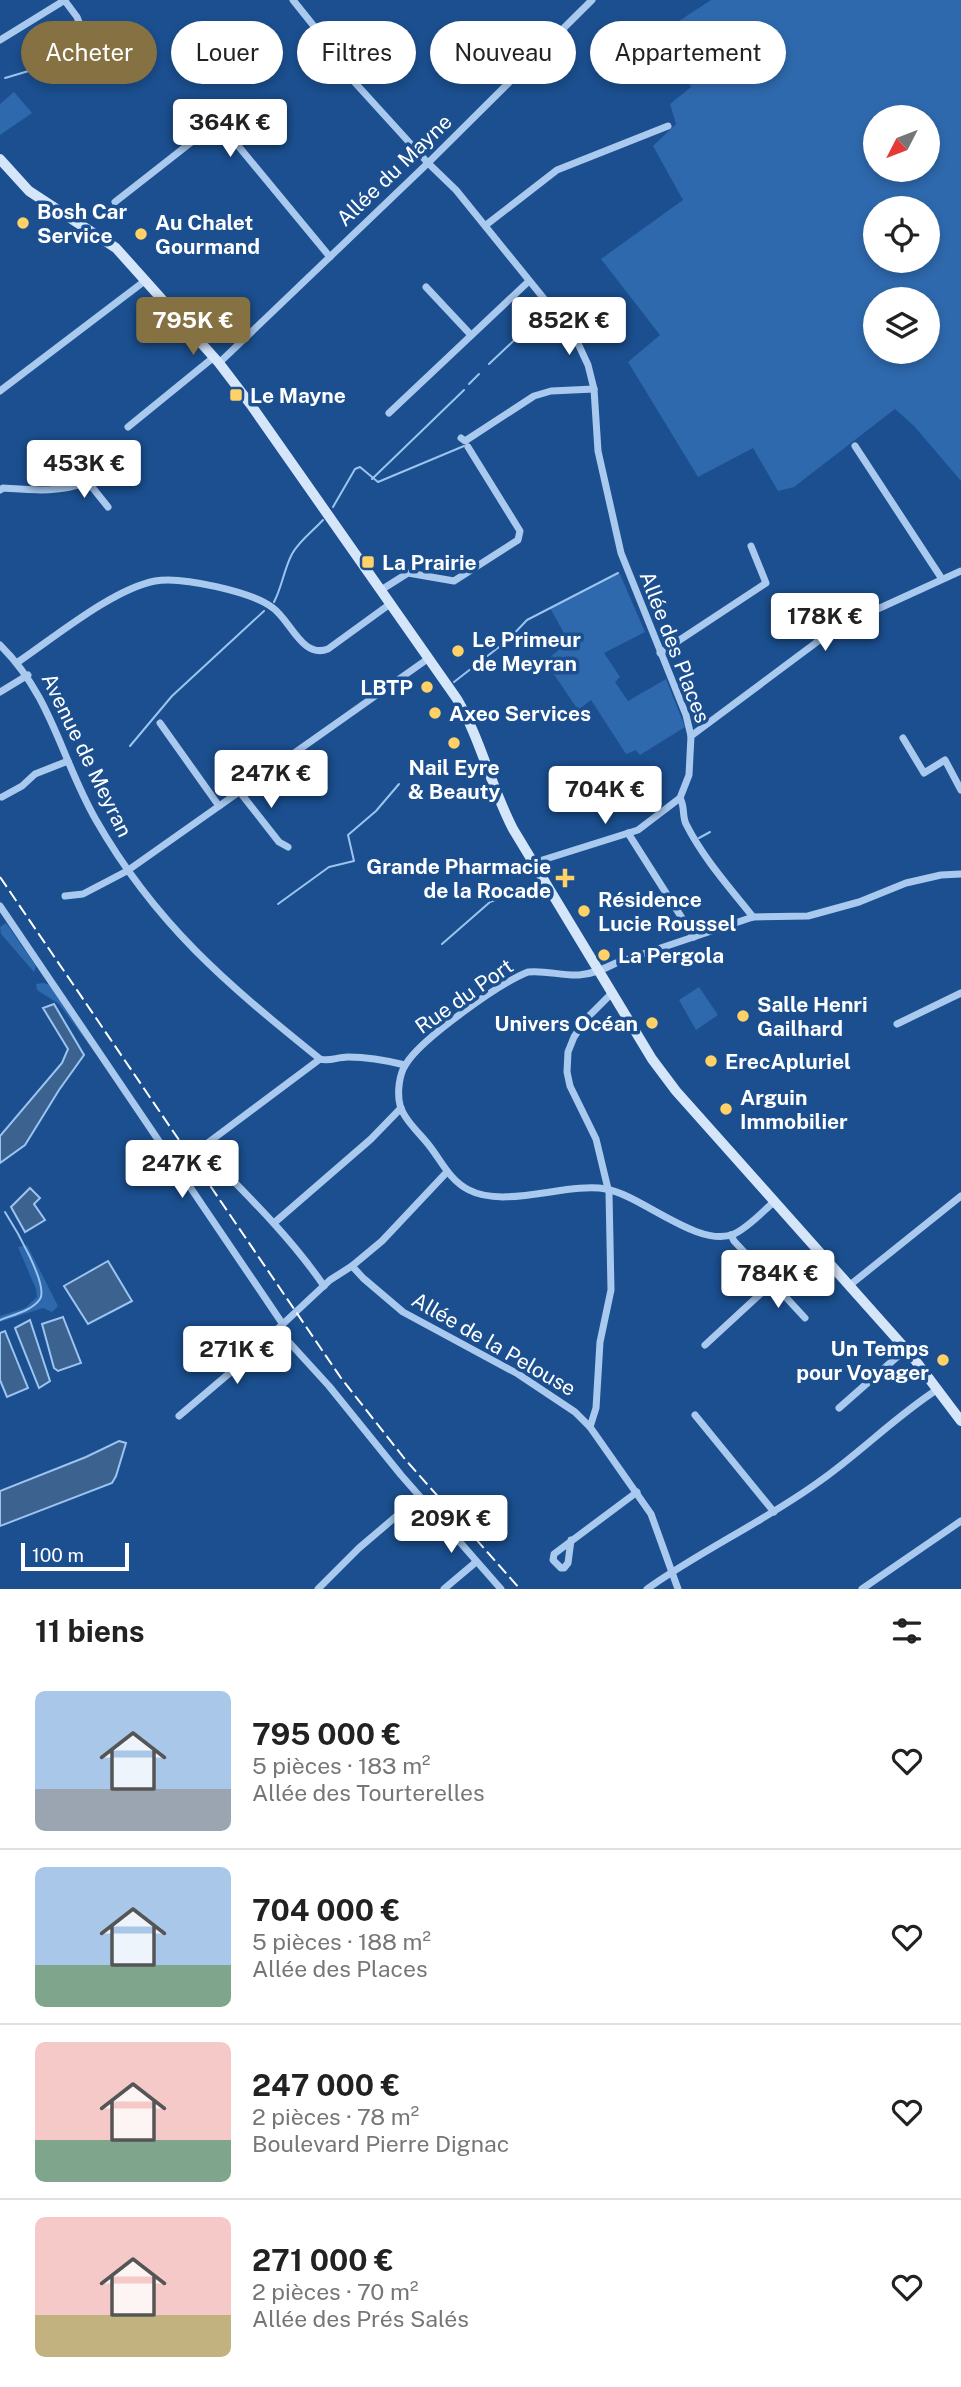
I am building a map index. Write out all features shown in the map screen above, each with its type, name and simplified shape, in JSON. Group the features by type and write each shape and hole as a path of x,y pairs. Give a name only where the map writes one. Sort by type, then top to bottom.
{"main road":[{"path":"0,159 29,191 116,248 216,360 429,658 466,715 505,814 588,952 597,972 672,1085 906,1349 961,1421"}],"street":[{"path":"0,40 65,0 79,21"},
{"name":"Allée des Places","path":"293,0 348,75 456,190 575,337 588,365 594,389 598,451 611,513 631,581 686,715 691,736 689,775 680,798"},
{"name":"Allée du Mayne","path":"128,427 216,360 330,257 592,0"},
{"path":"115,202 212,126 221,125 330,257"},
{"path":"486,225 556,170 668,126"},
{"path":"0,391 146,280"},
{"path":"389,413 529,281"},
{"path":"426,287 470,334"},
{"path":"461,438 465,441 534,396 551,391 594,389"},
{"path":"855,446 942,579"},
{"path":"381,590 408,573 454,581 518,540 520,531 468,447"},
{"path":"0,490 62,490 88,482 108,507"},
{"path":"660,653 766,583 751,546"},
{"path":"691,736 829,633 961,571"},
{"path":"18,662 131,587 159,580 198,583 251,595 275,608 309,649 319,652 328,649 390,604"},
{"name":"Avenue de Meyran","path":"0,645 28,675 46,706 87,804 127,871 153,906 208,965 320,1059"},
{"path":"65,896 83,894 127,871 429,658"},
{"path":"0,692 28,675"},
{"path":"160,723 219,806"},
{"path":"903,738 924,773 945,760 961,790"},
{"path":"2,797 22,786 35,774 68,761"},
{"path":"239,791 279,842 288,847"},
{"path":"533,863 647,825 680,798 685,821 696,840 725,883 753,917"},
{"path":"628,833 694,937"},
{"name":"Rue du Port","path":"405,1065 421,1047 454,1019 520,975 541,971 577,975 597,972 753,917 808,915 859,902 906,883 941,875 961,874"},
{"path":"0,906 4,919 279,1326 424,1502 501,1589"},
{"path":"897,1024 961,993"},
{"path":"590,1427 596,1408 600,1342 611,1290 607,1189 596,1139 570,1086 567,1072 568,1052 574,1037 586,1019 611,994"},
{"path":"324,1286 316,1272 274,1223 201,1148 320,1059 326,1061 342,1057 376,1058 405,1065 400,1086 401,1108 438,1156 446,1173 470,1191 493,1196 607,1189 696,1231 715,1236 731,1235 775,1200"},
{"path":"274,1223 370,1139 401,1108"},
{"path":"179,1416 324,1286 382,1241 446,1173"},
{"path":"850,1285 961,1196"},
{"path":"731,1235 805,1318"},
{"name":"Allée de la Pelouse","path":"352,1266 403,1312 545,1389 575,1412 590,1427 651,1514 678,1589"},
{"path":"705,1345 772,1283"},
{"path":"839,1408 906,1349"},
{"path":"647,1589 821,1481 938,1390"},
{"path":"695,1415 774,1512"},
{"path":"571,1540 637,1492"},
{"path":"318,1589 359,1548 399,1514 424,1502"},
{"path":"862,1589 961,1521"},
{"path":"444,1589 477,1562"}],"shaded area":[{"path":"711,0 961,0 961,481 914,426 895,409 794,487 778,491 753,448 698,477 628,362 660,335 601,259 683,200 653,146 676,124 670,104 691,87 689,84 786,84 786,21 679,21"},
{"path":"14,92 32,113 0,135 0,104"},
{"path":"619,572 645,632 604,653 620,677 615,682 628,701 666,679 685,727 640,755 636,750 626,754 591,700 578,710 545,661 569,642 550,608"},
{"path":"6,923 36,966 34,972 1,934 0,927"},
{"path":"36,984 50,985 99,1058 59,1004 37,990"},
{"path":"699,987 718,1015 696,1030 679,1000"},
{"path":"54,1004 84,1055 25,1145 0,1163 0,1136 62,1063 68,1049 43,1008"},
{"path":"30,1188 40,1198 34,1204 45,1220 25,1232 11,1207"},
{"path":"27,1245 58,1306 52,1312 43,1308 0,1322 0,1316 25,1308 37,1297 18,1247"},
{"path":"108,1261 132,1301 88,1324 64,1286"},
{"path":"63,1317 81,1363 58,1371 54,1368 42,1324"},
{"path":"30,1320 50,1381 39,1388 15,1328"},
{"path":"5,1331 28,1388 7,1397 0,1380 0,1333"},
{"path":"119,1441 126,1443 112,1483 0,1526 0,1491"}],"waterway":[{"path":"5,78 21,73"},
{"path":"489,364 545,311"},
{"path":"469,384 479,374"},
{"path":"372,479 464,390"},
{"path":"333,507 355,469 360,467 378,482 464,446"},
{"path":"274,602 292,554 323,520"},
{"path":"454,682 508,640 527,620 618,573"},
{"path":"130,746 172,696 264,611"},
{"path":"278,904 329,867 354,861 348,835 376,811 399,784"},
{"path":"699,838 710,832"},
{"path":"442,944 490,902 537,884"},
{"path":"0,1320 32,1307 40,1299 41,1292 35,1269 5,1212"}],"railway":[{"path":"0,877 341,1378 404,1458 520,1589"}],"place":[{"name":"Bosh Car Service","path":"23,223"},
{"name":"Au Chalet Gourmand","path":"141,234"},
{"name":"Le Mayne","path":"236,395"},
{"name":"La Prairie","path":"368,562"},
{"name":"Le Primeur de Meyran","path":"458,651"},
{"name":"LBTP","path":"427,687"},
{"name":"Axeo Services","path":"435,713"},
{"name":"Nail Eyre & Beauty","path":"454,743"},
{"name":"Grande Pharmacie de la Rocade","path":"565,878"},
{"name":"Résidence Lucie Roussel","path":"584,911"},
{"name":"La Pergola","path":"604,955"},
{"name":"Salle Henri Gailhard","path":"743,1016"},
{"name":"Univers Océan","path":"652,1023"},
{"name":"ErecApluriel","path":"711,1061"},
{"name":"Arguin Immobilier","path":"726,1109"},
{"name":"Un Temps pour Voyager","path":"943,1360"}]}
